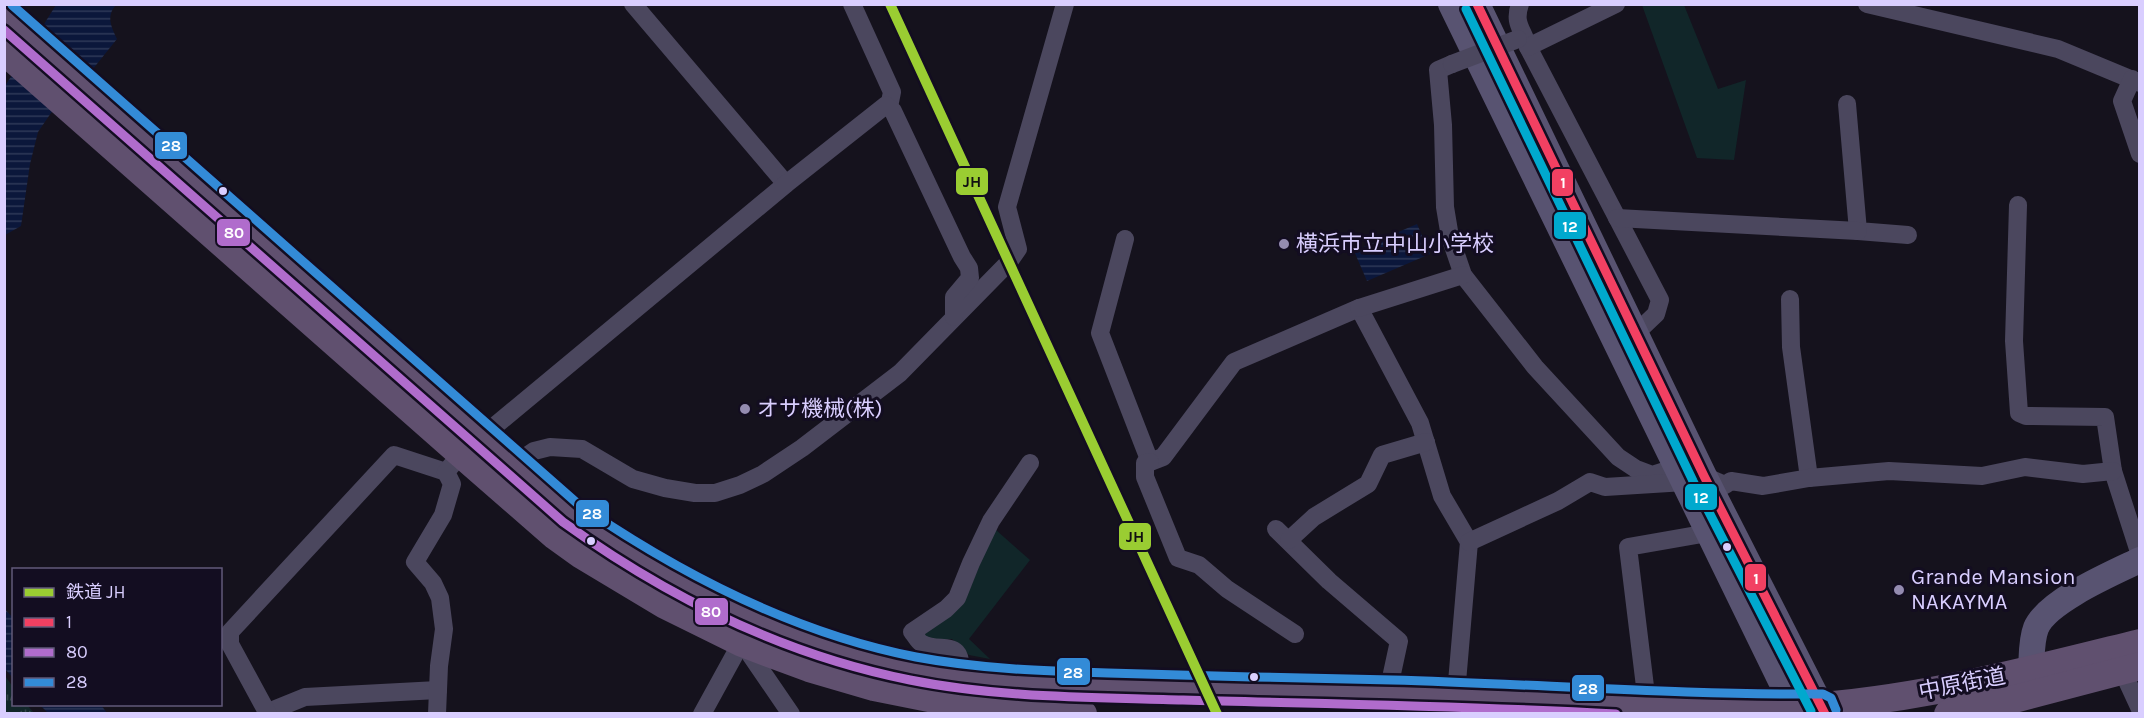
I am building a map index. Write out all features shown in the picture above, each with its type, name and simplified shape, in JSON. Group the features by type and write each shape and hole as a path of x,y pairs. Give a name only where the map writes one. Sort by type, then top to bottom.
{"main road":[{"path":"1451,4 1809,710"},
{"path":"1477,4 1636,333 1689,475 1707,533 1809,710"},
{"path":"4,14 454,463 580,554 665,605 742,643 809,668 885,689 950,702 1083,714"},
{"path":"4,51 148,159"},
{"name":"中原街道","path":"148,159 484,436 571,513 607,539 649,566 722,603 811,640 882,661 960,677 1011,681 1456,694 1809,710 1914,694 2031,670 2139,643"},
{"path":"2031,670 2036,627 2047,611 2088,586 2139,560"},
{"name":"中原街道","path":"1948,714 2131,668"}],"street":[{"path":"633,4 786,183"},
{"path":"852,4 892,92 889,107"},
{"path":"515,464 534,451 550,447 582,449 633,479 694,493 715,493 763,474 802,448 900,373 1009,262 1018,249 1007,207 1065,4"},
{"path":"1520,4 1516,16 1524,40 1660,300 1656,315 1636,333"},
{"path":"1616,4 1438,70 1443,125 1445,207 1450,237 1463,275 1535,367 1618,457 1636,469 1652,475 1689,475 1725,485 1731,480 1763,486 1809,478 1889,471 1982,476 2025,467 2083,474 2113,471"},
{"path":"1867,4 2058,49 2136,81 2122,101 2139,154"},
{"path":"1847,104 1858,231"},
{"path":"437,714 444,629 440,598 434,583 415,562 443,514 452,484 454,463 786,183 886,105 893,111 969,268 970,278 954,297 954,317"},
{"path":"2018,205 2014,341 2019,413 2026,416 2105,417 2113,471 2139,555"},
{"path":"1617,218 1908,235"},
{"path":"1125,239 1100,333 1150,462"},
{"path":"1295,634 1227,589 1199,565 1178,558 1146,477 1146,463 1163,458 1234,362 1359,308 1463,275"},
{"path":"1790,299 1791,347 1809,478"},
{"path":"1359,308 1420,423 1442,496 1469,542 1456,694"},
{"path":"1388,692 1399,641 1329,581 1282,535 1368,484 1383,455 1426,442"},
{"path":"438,690 305,697 268,713 230,644 230,632 394,455 454,463"},
{"path":"960,677 962,666 959,654 953,650 922,644 912,632 946,609 957,598 991,520 1030,463"},
{"path":"1469,542 1558,501 1590,482 1605,487 1689,475"},
{"path":"1647,703 1628,548 1707,533"},
{"path":"702,714 742,643 753,616"},
{"path":"742,643 791,714"},
{"path":"2131,668 2139,709"}],"green space":[{"path":"1642,5 1684,5 1718,89 1746,80 1734,160 1697,158"},
{"path":"996,530 1030,560 969,639 990,659 969,655 952,639 928,640 920,632 971,586 990,539"},
{"path":"5,676 12,686 12,706 28,706 34,713 5,713"}],"water":[{"path":"56,5 116,5 110,17 117,39 72,95 51,113 38,132 30,164 21,226 5,235 5,86"},
{"path":"1417,224 1430,254 1367,281 1354,251"},
{"path":"4,608 12,617 12,677 5,669"},
{"path":"41,706 102,706 107,713 48,713"}],"rail line":[{"name":"JH","path":"890,4 1217,714"}],"transit line":[{"name":"1","path":"1477,4 1704,476 1825,714"},
{"name":"28","path":"12,5 578,504 697,577 782,616 826,633 870,646 916,657 988,667 1661,691 1823,694 1831,698 1836,710"},
{"name":"12","path":"1466,9 1693,481 1811,711"},
{"name":"80","path":"4,30 563,522 602,549 685,598 772,639 863,669 910,680 977,690 1080,697 1453,707 1616,714"}],"place":[{"name":"横浜市立中山小学校","path":"1284,244"},
{"name":"オサ機械(株)","path":"745,409"},
{"name":"Grande Mansion NAKAYMA","path":"1899,590"}]}
